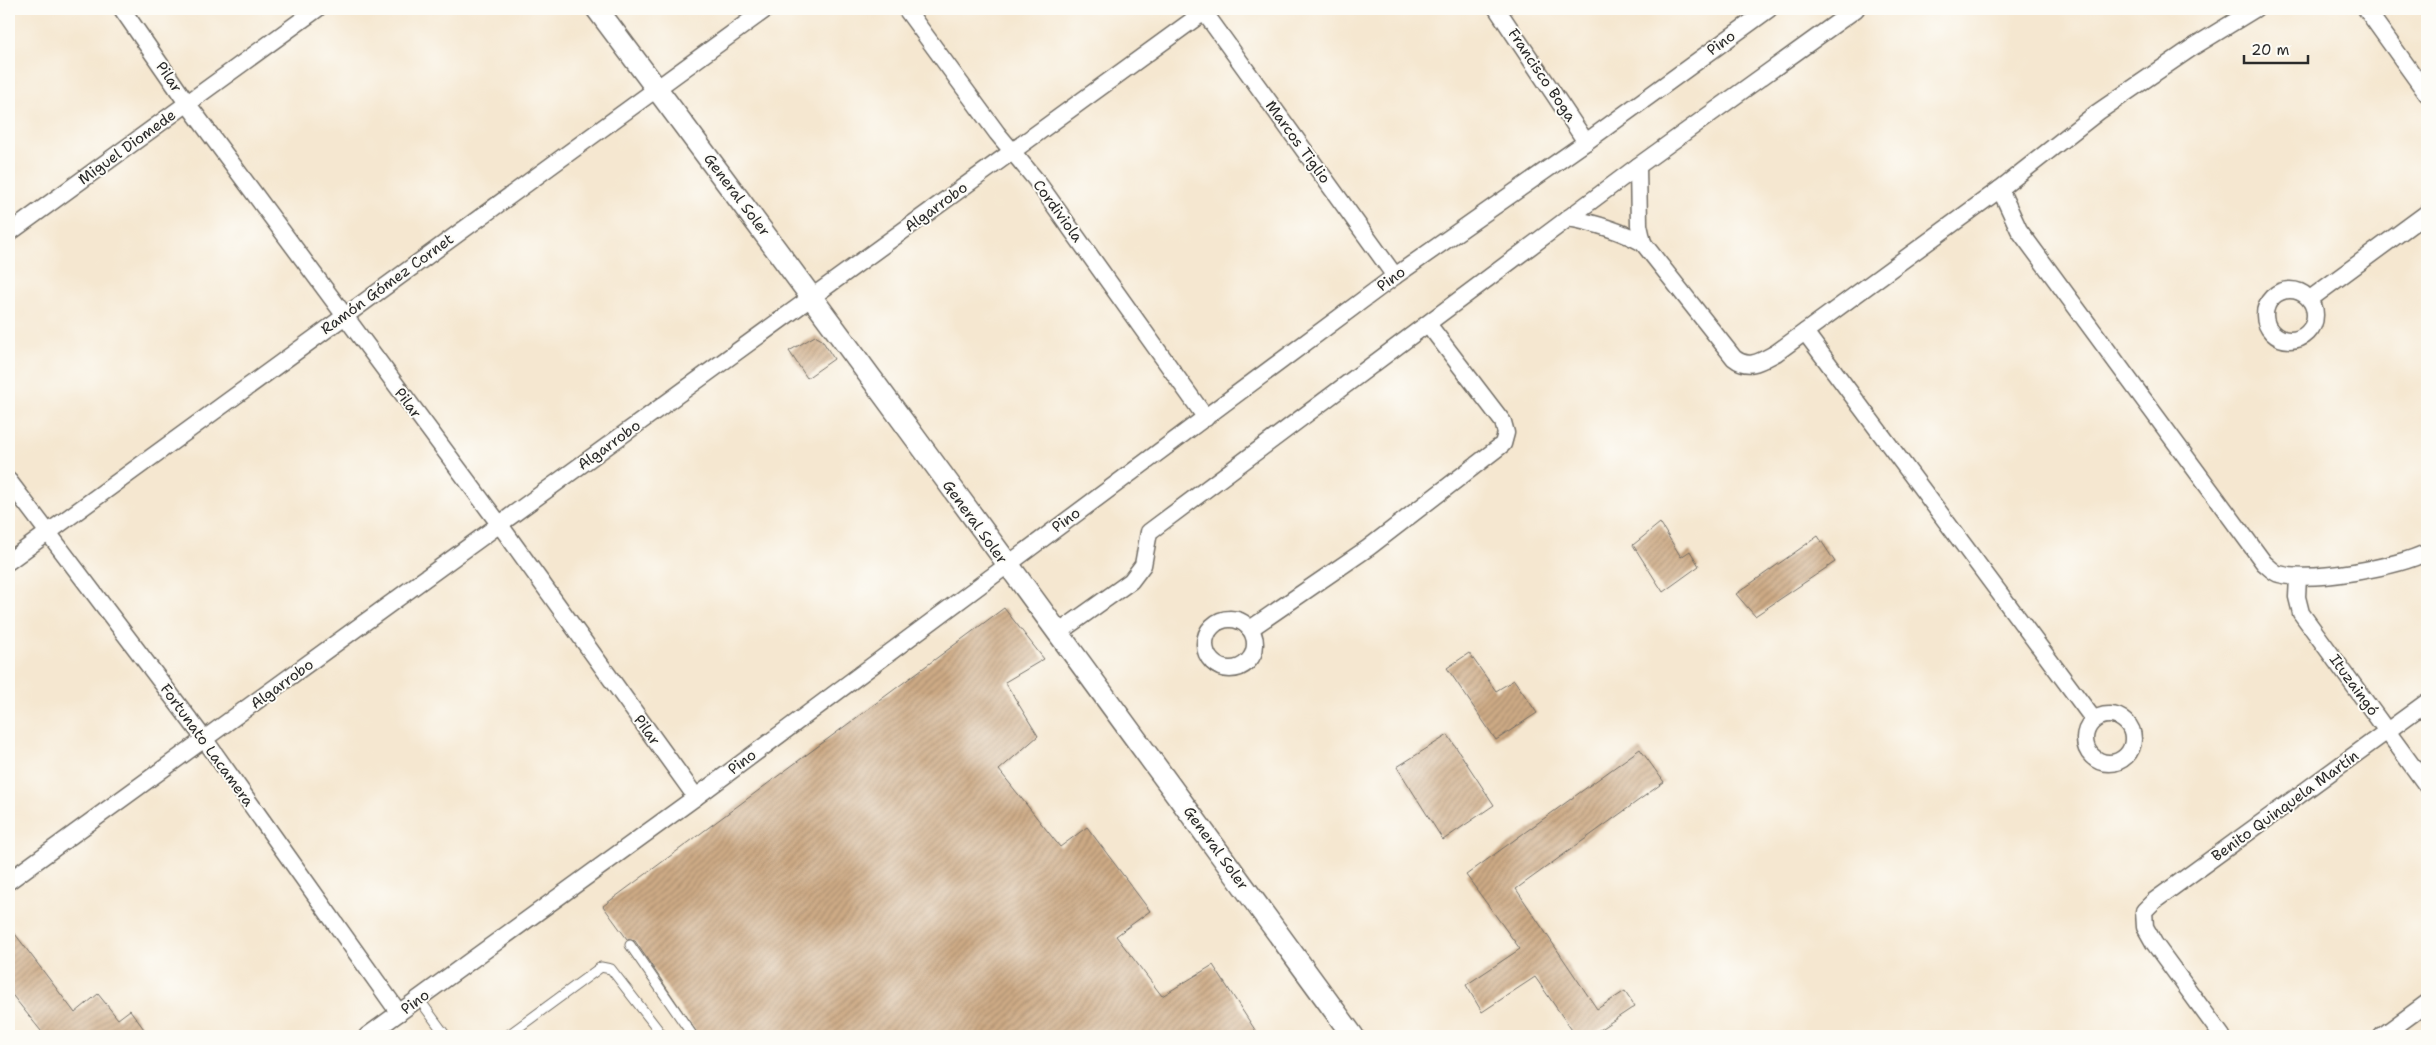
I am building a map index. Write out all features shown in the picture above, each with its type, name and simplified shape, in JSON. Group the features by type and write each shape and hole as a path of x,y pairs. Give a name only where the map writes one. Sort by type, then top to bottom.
{"street":[{"name":"Pilar","path":"122,9 187,103 500,525 696,797"},
{"name":"Miguel Diomede","path":"9,233 317,9"},
{"name":"General Soler","path":"597,9 812,296 1006,565 1058,633 1353,1036"},
{"name":"Ramón Gómez Cornet","path":"9,560 343,315 766,9"},
{"name":"Cordiviola","path":"906,9 997,133 1014,151 1206,418"},
{"name":"Francisco Boga","path":"1497,9 1586,142"},
{"name":"Pino","path":"367,1036 696,797 1395,276 1586,142 1769,9"},
{"path":"1058,633 1130,581 1144,565 1149,532 1638,166 1856,9"},
{"path":"1568,218 1624,232 1643,242 1734,358 1741,363 1754,365 1776,353 2000,189 2098,112 2193,47 2255,9"},
{"path":"2366,9 2427,94"},
{"name":"Algarrobo","path":"9,881 1014,151 1205,10"},
{"name":"Marcos Tiglio","path":"1205,10 1395,276"},
{"path":"1638,166 1639,225 1643,242"},
{"path":"2000,189 2019,230 2264,563 2278,574 2311,577 2398,564 2427,552"},
{"path":"2310,299 2427,213"},
{"path":"1250,629 1368,548 1503,444 1506,433 1503,422 1428,324"},
{"path":"1805,332 2094,720"},
{"name":"Fortunato Lacamera","path":"9,481 205,740 398,1013"},
{"name":"Ituzaingó","path":"2298,577 2297,597 2301,613 2427,786"},
{"name":"Benito Quinquela Martín","path":"2222,1036 2154,942 2145,927 2144,911 2154,901 2427,702"},
{"path":"2382,1036 2427,1003"}],"lane":[{"path":"630,945 693,1036"},
{"path":"507,1036 602,967 611,969 664,1036"},
{"path":"419,999 446,1036"}],"building":[{"path":"815,336 822,340 834,359 807,378 789,351"},
{"path":"1660,523 1681,557 1690,551 1699,566 1663,592 1633,545"},
{"path":"1818,536 1835,562 1755,616 1736,594"},
{"path":"1004,608 1044,659 1005,682 1038,736 999,770 1060,847 1087,827 1150,911 1116,936 1162,996 1213,965 1259,1036 699,1036 635,941 627,939 603,906"},
{"path":"1469,653 1496,691 1514,680 1537,713 1496,740 1447,668"},
{"path":"1448,735 1494,805 1443,840 1397,767"},
{"path":"1640,749 1664,782 1516,889 1597,1009 1625,991 1635,1006 1590,1036 1576,1036 1535,977 1482,1012 1466,985 1520,949 1466,875"},
{"path":"9,926 75,1013 98,994 118,1019 130,1010 149,1036 45,1036 9,991"}]}
